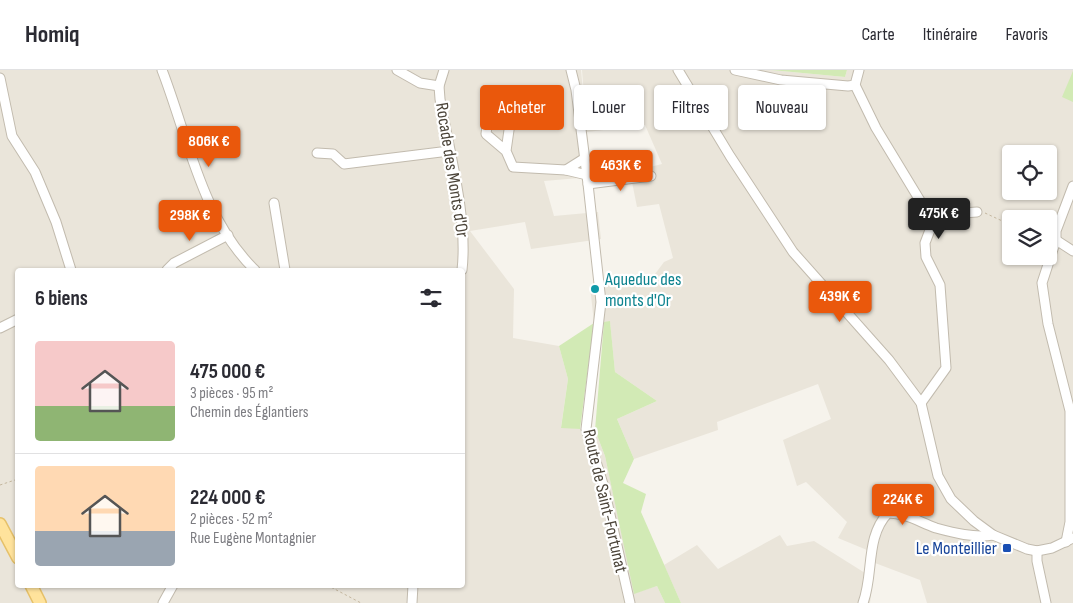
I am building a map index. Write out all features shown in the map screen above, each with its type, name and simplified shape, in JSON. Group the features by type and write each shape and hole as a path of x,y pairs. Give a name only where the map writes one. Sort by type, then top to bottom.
{"main road":[{"path":"0,524 15,552"},
{"path":"32,588 40,603"}],"street":[{"path":"162,70 204,190 233,246 254,268"},
{"path":"397,70 420,83 440,86"},
{"name":"Rocade des Monts d'Or","path":"444,70 440,86 462,225 464,252 462,268"},
{"name":"Route de Saint-Fortunat","path":"572,70 588,179 601,302 586,429 589,446 603,484 630,603"},
{"path":"678,70 730,156 793,252 889,360 921,403 938,476 944,488 960,509 993,535 1016,545 1037,551 1052,548 1070,540 1070,411 1048,324 1042,283 1048,265"},
{"path":"735,70 781,80 855,85"},
{"path":"859,70 855,85 876,128 934,222"},
{"path":"0,78 12,136 35,172 56,222 69,268"},
{"path":"318,153 333,154 344,164 449,151"},
{"path":"506,151 513,166 566,170 588,179 651,176"},
{"path":"566,170 585,158"},
{"path":"1057,228 1073,186"},
{"path":"274,203 285,268"},
{"path":"921,403 946,368 940,285 926,258 925,243 934,222 963,213 977,212"},
{"path":"169,268 174,263 228,235"},
{"path":"1057,241 1073,252"},
{"path":"0,328 15,320"},
{"path":"863,603 866,594 870,551 881,520 888,513 901,513 935,528 978,537 993,535"},
{"path":"1037,551 1036,561 1046,603"},
{"path":"163,603 171,588"},
{"path":"412,603 413,588"}],"path":[{"path":"977,212 992,214 1002,219"},
{"path":"0,485 15,480"},
{"path":"333,588 361,603"}],"shaded area":[{"path":"0,70 581,70 582,85 574,85 574,130 587,130 591,177 544,181 554,216 598,212 601,239 531,249 525,222 470,231 514,289 513,338 559,346 568,379 561,427 595,430 605,456 635,593 657,586 665,603 0,603"},
{"path":"582,70 771,70 845,77 847,70 1073,70 1073,603 927,603 920,580 875,563 867,550 838,538 847,522 806,482 797,486 783,440 831,419 818,384 717,422 718,430 634,459 617,419 657,401 615,372 610,322 594,323 590,286 655,274 664,262 673,258 659,204 637,207 630,172 662,164 645,125 644,85 583,85"},
{"path":"587,130 604,130 587,132"},
{"path":"780,535 787,546 814,541 873,578 870,603 681,603 664,565 697,545 718,569"}],"green space":[{"path":"771,70 847,70 845,77"},
{"path":"1073,71 1073,102 1062,97"},
{"path":"610,321 615,372 657,401 617,419 634,459 623,483 646,494 641,512 681,603 665,603 657,586 634,594 605,456 595,430 604,322"},
{"path":"594,323 580,429 561,428 568,379 559,346"}],"place":[{"name":"Aqueduc des monts d'Or","path":"595,289"},
{"name":"Le Monteillier","path":"1007,548"}]}
